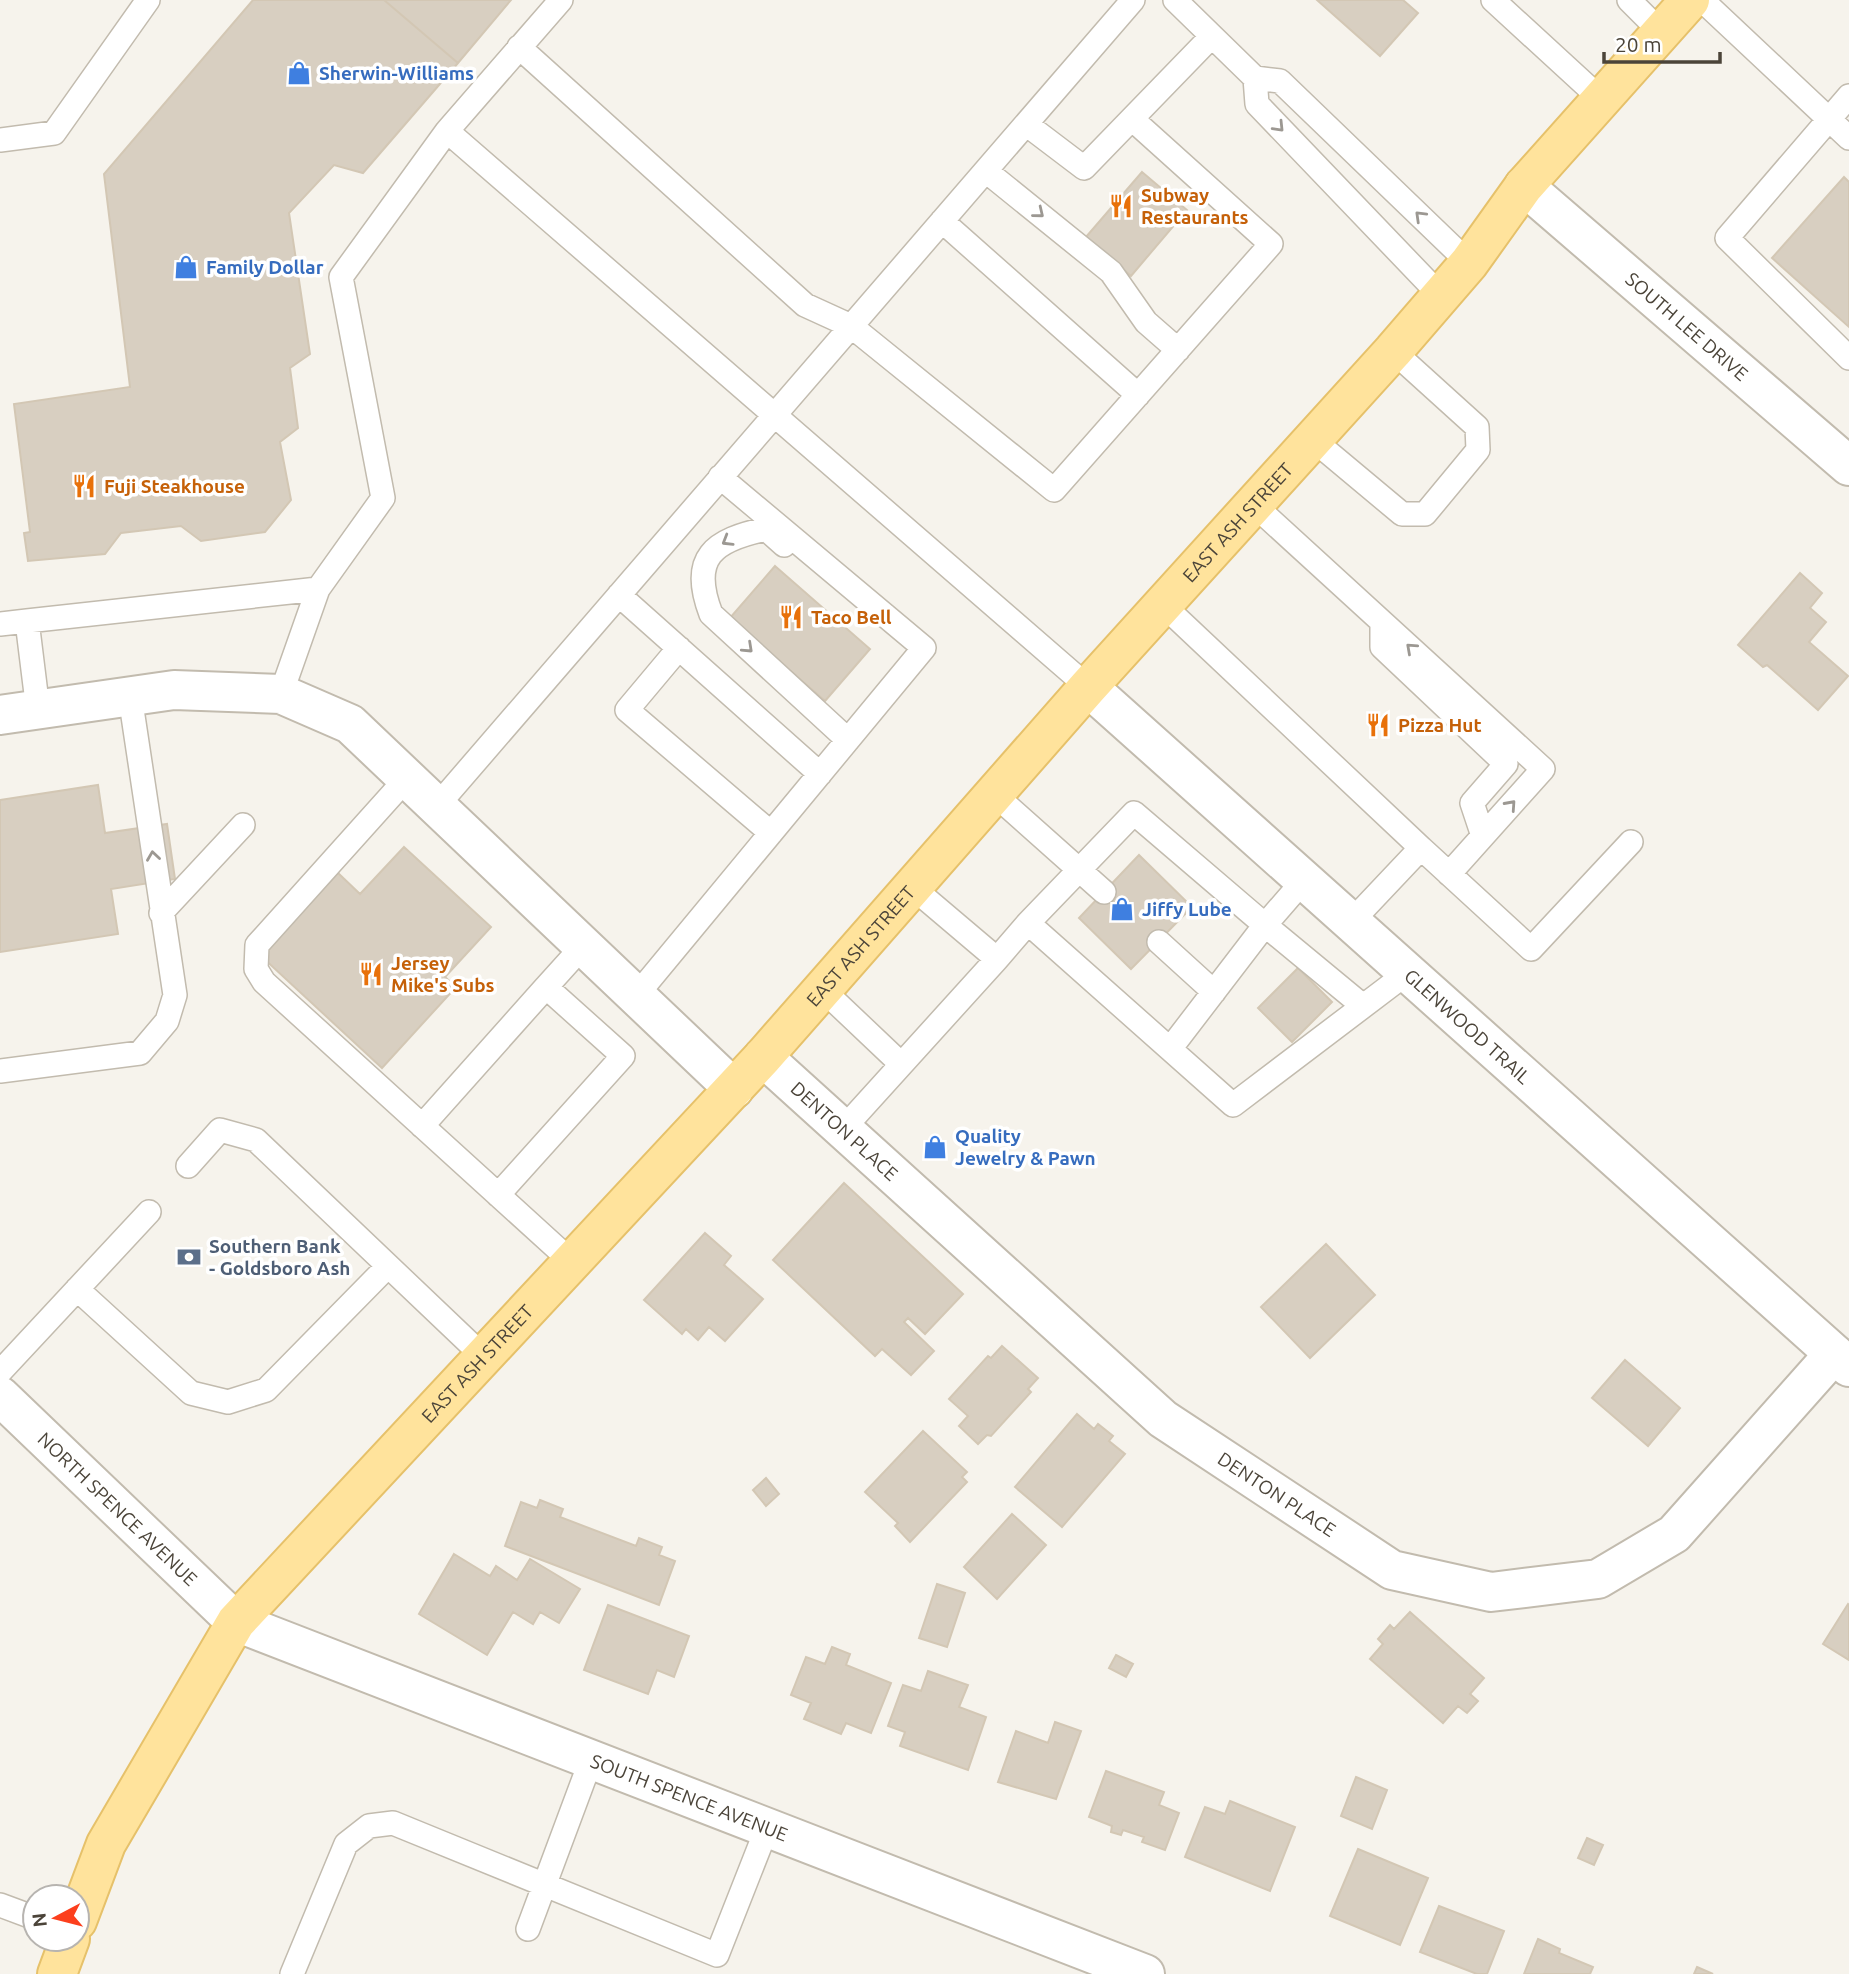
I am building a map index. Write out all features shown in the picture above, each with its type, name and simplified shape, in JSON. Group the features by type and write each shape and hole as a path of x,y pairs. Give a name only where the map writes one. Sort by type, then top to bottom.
{"main road":[{"name":"EAST ASH STREET","path":"91,1884 106,1844 236,1622 763,1057 1162,604 1393,351 1469,263 1524,186 1690,0"},
{"path":"57,1974 65,1953"}],"street":[{"name":"SOUTH LEE DRIVE","path":"1524,186 1847,460"},
{"name":"GLENWOOD TRAIL","path":"1088,687 1842,1361"},
{"path":"0,715 174,690 281,694 350,723 734,1089"},
{"name":"DENTON PLACE","path":"763,1057 1163,1419 1392,1570 1491,1592 1598,1579 1674,1534 1842,1361"},
{"name":"NORTH SPENCE AVENUE","path":"0,1396 236,1622"},
{"name":"SOUTH SPENCE AVENUE","path":"236,1622 767,1828 1086,1964 1145,1974"}],"lane":[{"path":"0,139 54,133 148,0"},
{"path":"281,694 318,589 383,498 341,277 447,131 561,0"},
{"path":"437,806 1133,0"},
{"path":"1175,0 1255,78 1280,81 1469,263"},
{"path":"1493,0 1602,100"},
{"path":"1629,0 1661,32"},
{"path":"1702,0 1849,138"},
{"path":"1026,124 1084,168 1212,36"},
{"path":"519,47 805,305 851,326 1054,490 1271,244 1132,119"},
{"path":"1255,78 1257,104 1440,295"},
{"path":"1849,96 1727,238 1849,358"},
{"path":"447,131 1088,687"},
{"path":"986,171 1111,272 1146,322 1178,350"},
{"path":"942,221 1138,395"},
{"path":"1311,438 1402,514 1425,514 1478,450 1477,427 1393,351"},
{"path":"636,996 924,648 720,477"},
{"path":"1253,503 1544,769 1449,874"},
{"path":"842,579 823,578 766,529 734,536 720,543 706,559 705,597 711,614 848,740"},
{"path":"0,624 318,589"},
{"path":"619,595 820,774"},
{"path":"1162,604 1531,949 1631,842"},
{"path":"27,621 38,710"},
{"path":"1382,622 1382,647 1506,764 1472,803 1483,836"},
{"path":"679,649 627,710 771,833"},
{"path":"0,1072 140,1053 167,1021 175,995 130,696"},
{"path":"407,778 257,945 256,969 264,982 572,1262"},
{"path":"993,794 1104,892"},
{"path":"843,1129 1077,868 1134,813 1363,1006"},
{"path":"161,913 243,825"},
{"path":"1352,921 1421,848"},
{"path":"1170,1049 1265,925 1304,880"},
{"path":"912,887 997,959"},
{"path":"1028,923 1233,1105 1407,973"},
{"path":"1158,942 1214,992"},
{"path":"422,1126 583,946"},
{"path":"498,1195 623,1056 546,987"},
{"path":"823,990 900,1063"},
{"path":"188,1166 220,1130 256,1140 484,1357"},
{"path":"0,1372 149,1212"},
{"path":"77,1289 191,1393 228,1402 266,1390 388,1266"},
{"path":"528,1929 591,1760"},
{"path":"292,1974 346,1844 369,1826 393,1823 546,1885 713,1965 767,1828"},
{"path":"0,1905 21,1913"}],"building":[{"path":"253,0 384,0 458,63 363,173 334,165 289,213 310,354 290,368 298,428 280,442 291,500 265,532 201,541 181,526 121,533 105,554 28,561 24,533 30,532 14,404 130,387 104,174"},
{"path":"384,0 511,0 458,63"},
{"path":"1317,0 1403,0 1418,13 1380,56"},
{"path":"1142,172 1187,210 1131,276 1086,237"},
{"path":"1844,177 1849,182 1849,327 1772,258"},
{"path":"775,566 870,649 825,701 730,618"},
{"path":"1800,573 1822,593 1810,608 1826,622 1809,642 1848,676 1818,710 1767,665 1763,667 1738,645"},
{"path":"98,785 105,833 167,824 175,879 111,889 118,934 0,952 0,800"},
{"path":"404,847 491,927 445,977 456,987 382,1068 261,956 338,873 360,894"},
{"path":"1139,855 1192,907 1131,969 1079,918"},
{"path":"1298,968 1332,1002 1292,1042 1258,1008"},
{"path":"844,1183 963,1294 925,1334 908,1318 904,1322 934,1351 911,1375 882,1349 875,1356 773,1260"},
{"path":"705,1233 731,1256 724,1265 763,1299 725,1341 709,1327 698,1340 686,1329 682,1334 644,1300"},
{"path":"1326,1244 1375,1295 1310,1358 1261,1307"},
{"path":"1002,1346 1038,1378 1028,1389 1031,1392 991,1436 987,1435 978,1444 959,1426 968,1416 949,1399 988,1356 991,1358"},
{"path":"1625,1360 1680,1408 1648,1446 1592,1398"},
{"path":"1077,1414 1094,1429 1098,1424 1113,1436 1109,1441 1125,1454 1062,1527 1015,1487"},
{"path":"923,1431 967,1472 962,1477 967,1482 910,1542 895,1526 898,1523 865,1492"},
{"path":"766,1478 779,1494 766,1506 753,1490"},
{"path":"540,1500 563,1509 560,1517 636,1546 639,1538 662,1547 659,1555 675,1561 659,1605 505,1546 521,1502 537,1508"},
{"path":"1012,1514 1046,1545 997,1599 964,1567"},
{"path":"454,1554 490,1576 496,1566 517,1580 530,1559 580,1589 559,1623 540,1612 533,1624 513,1612 487,1655 419,1614"},
{"path":"937,1584 965,1593 947,1647 919,1638"},
{"path":"608,1605 689,1636 674,1677 657,1670 648,1694 584,1670"},
{"path":"1849,1605 1849,1660 1823,1644"},
{"path":"1410,1612 1484,1678 1470,1694 1478,1701 1467,1713 1458,1706 1443,1723 1370,1659 1383,1644 1378,1639 1390,1625 1394,1629"},
{"path":"832,1647 850,1654 846,1665 891,1683 871,1733 846,1723 841,1734 804,1719 811,1703 791,1695 806,1657 825,1664"},
{"path":"1116,1655 1133,1664 1126,1677 1109,1668"},
{"path":"928,1671 968,1685 959,1707 986,1717 968,1770 900,1746 905,1732 888,1726 903,1685 921,1691"},
{"path":"1055,1722 1081,1731 1056,1799 998,1782 1016,1731 1048,1743"},
{"path":"1106,1771 1164,1792 1159,1805 1179,1813 1165,1850 1142,1842 1144,1837 1123,1830 1121,1835 1111,1832 1112,1826 1089,1817"},
{"path":"1356,1777 1387,1790 1372,1829 1341,1816"},
{"path":"1230,1801 1295,1827 1270,1891 1185,1857 1205,1807 1225,1814"},
{"path":"1587,1838 1603,1845 1594,1865 1578,1858"},
{"path":"1358,1849 1428,1878 1400,1945 1330,1916"},
{"path":"1439,1906 1504,1931 1487,1974 1477,1974 1420,1952"},
{"path":"1538,1939 1560,1949 1559,1953 1593,1967 1590,1974 1524,1974"},
{"path":"1697,1967 1713,1974 1694,1974"}],"place":[{"name":"Sherwin-Williams","path":"299,73"},
{"name":"Subway Restaurants","path":"1121,206"},
{"name":"Family Dollar","path":"186,267"},
{"name":"Fuji Steakhouse","path":"84,486"},
{"name":"Taco Bell","path":"791,617"},
{"name":"Pizza Hut","path":"1378,725"},
{"name":"Jiffy Lube","path":"1122,909"},
{"name":"Jersey Mike's Subs","path":"371,974"},
{"name":"Quality Jewelry & Pawn","path":"935,1147"},
{"name":"Southern Bank - Goldsboro Ash","path":"189,1257"}]}
